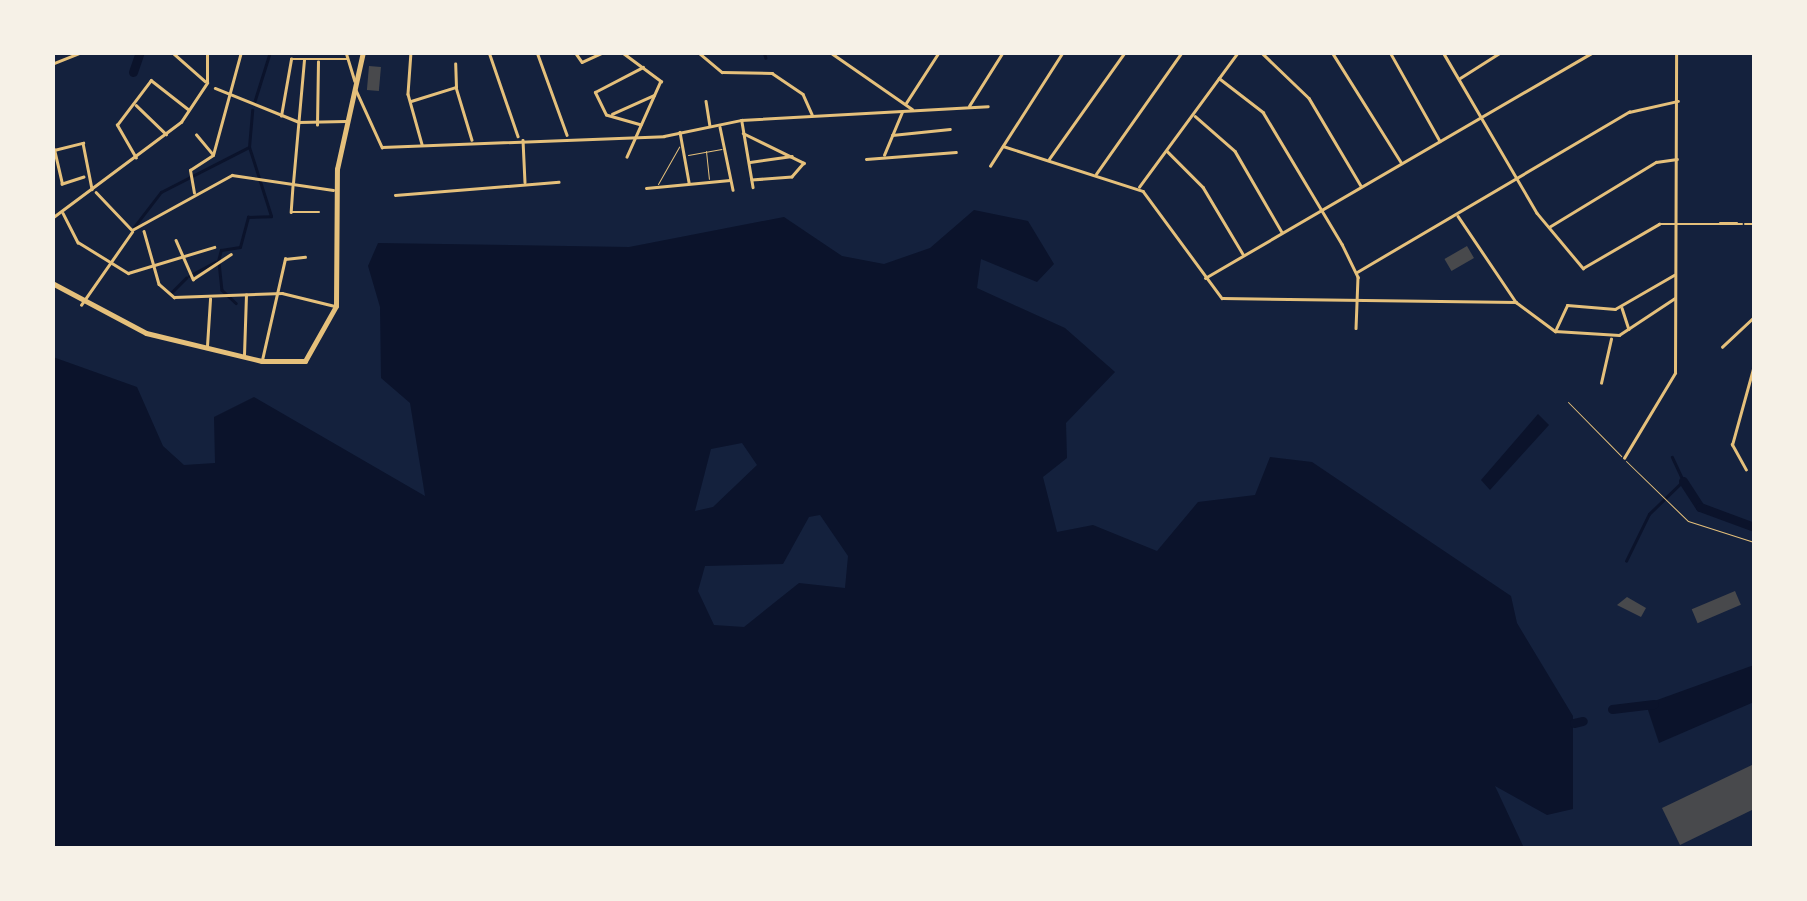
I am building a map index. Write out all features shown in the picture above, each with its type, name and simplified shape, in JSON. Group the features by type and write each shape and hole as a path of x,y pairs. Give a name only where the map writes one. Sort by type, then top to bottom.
{"main road":[{"path":"52,283 82,306 207,347 262,361 305,360 336,306 335,190 363,52"}],"street":[{"path":"52,64 82,52"},
{"path":"172,52 206,83"},
{"path":"52,218 137,159 182,122 206,83 207,52"},
{"path":"195,197 189,174 213,155 234,98 241,52"},
{"path":"346,52 355,86 381,147 680,132 742,120 988,106"},
{"path":"410,52 410,101 422,145"},
{"path":"489,52 521,138 525,185"},
{"path":"537,52 568,137"},
{"path":"575,52 583,62 603,52"},
{"path":"622,52 661,78 627,157"},
{"path":"698,52 722,72 772,73 803,94 812,116"},
{"path":"905,104 938,52"},
{"path":"968,107 1003,52"},
{"path":"990,166 1063,52"},
{"path":"1048,160 1125,52"},
{"path":"1095,175 1182,52"},
{"path":"1138,188 1238,52"},
{"path":"1260,52 1309,98 1362,187"},
{"path":"1332,52 1402,164"},
{"path":"1390,52 1440,141"},
{"path":"1443,52 1548,228 1588,269 1638,234 1677,222 1754,224"},
{"path":"1205,278 1592,52"},
{"path":"1624,458 1624,448 1673,380 1676,52"},
{"path":"832,53 913,110"},
{"path":"1458,78 1500,53"},
{"path":"281,116 292,59 348,59"},
{"path":"304,60 291,212 336,212"},
{"path":"317,125 318,62"},
{"path":"455,64 456,87 472,141"},
{"path":"609,115 596,90 644,67"},
{"path":"1219,78 1263,112 1357,272 1356,328"},
{"path":"137,159 117,126 151,80 189,110"},
{"path":"410,101 456,87"},
{"path":"215,88 299,122 317,125 346,121"},
{"path":"609,115 656,94"},
{"path":"894,111 895,97"},
{"path":"706,101 710,126"},
{"path":"1357,272 1629,112 1678,101"},
{"path":"135,104 166,134"},
{"path":"883,156 902,110"},
{"path":"609,115 635,116 641,126"},
{"path":"1192,115 1235,150 1283,233"},
{"path":"742,120 753,187"},
{"path":"720,125 733,190"},
{"path":"892,135 950,129"},
{"path":"680,132 689,184"},
{"path":"744,134 804,163 792,177 752,180"},
{"path":"196,135 213,155"},
{"path":"84,177 62,184 54,150 83,142 84,177 132,230 144,230 232,175 335,190"},
{"path":"1003,146 1138,188 1164,210 1205,278 1222,298 1359,303 1516,302"},
{"path":"1166,150 1204,188 1244,256"},
{"path":"866,160 956,152"},
{"path":"748,162 793,156"},
{"path":"1548,228 1656,162 1678,158"},
{"path":"646,188 730,180"},
{"path":"394,195 558,182"},
{"path":"62,212 78,242 111,266 155,271 214,247"},
{"path":"1458,214 1516,302 1555,330 1611,337 1630,330 1675,298"},
{"path":"82,306 132,230"},
{"path":"144,230 155,271 174,298 282,293 336,306"},
{"path":"176,240 193,279 218,258 230,254"},
{"path":"262,361 282,293 285,259 304,257"},
{"path":"1555,330 1566,305 1591,313 1622,307 1650,281 1676,274"},
{"path":"244,356 246,294"},
{"path":"207,347 210,296"},
{"path":"1622,307 1630,330"},
{"path":"1722,347 1754,316"},
{"path":"1601,383 1611,337"},
{"path":"1746,470 1732,445 1754,365"}],"lane":[{"path":"658,187 682,147"},
{"path":"684,155 724,148"},
{"path":"706,151 710,182"},
{"path":"804,163 808,156"},
{"path":"1568,402 1692,523 1754,542"}],"water":[{"path":"974,210 1028,221 1054,264 1037,282 981,259 977,288 1065,328 1115,372 1066,423 1067,458 1043,477 1057,532 1093,525 1157,551 1198,502 1255,495 1270,457 1312,462 1511,596 1517,623 1573,716 1573,809 1547,815 1495,786 1524,848 53,848 53,357 137,387 163,446 184,465 215,463 214,417 254,397 425,496 410,403 381,378 380,307 368,266 378,243 629,247 784,217 842,256 884,264 930,248","holes":["742,443 757,465 713,507 695,511 711,449","820,515 848,556 845,588 799,583 744,627 714,625 698,591 705,566 783,564 809,517"]},
{"path":"1538,414 1549,425 1490,490 1481,480"},
{"path":"1754,665 1754,702 1659,743 1646,704"}],"building":[{"path":"369,66 381,67 379,91 367,90"},
{"path":"1467,246 1474,258 1451,271 1444,259"},
{"path":"1735,591 1741,605 1698,623 1692,609"},
{"path":"1627,597 1646,608 1641,617 1617,605"},
{"path":"1754,764 1754,809 1680,845 1662,808"}],"waterway":[{"path":"133,72 140,52"},
{"path":"254,103 270,52"},
{"path":"764,52 766,58"},
{"path":"218,261 221,250 240,247 248,217 271,216 249,147 252,110"},
{"path":"134,227 161,192 247,148"},
{"path":"189,276 215,262"},
{"path":"219,262 222,290 236,303"},
{"path":"172,292 186,278"},
{"path":"1626,561 1649,514 1683,481 1672,457"},
{"path":"1683,481 1700,507 1754,527"},
{"path":"1612,709 1654,704"},
{"path":"1574,723 1583,721"}]}
